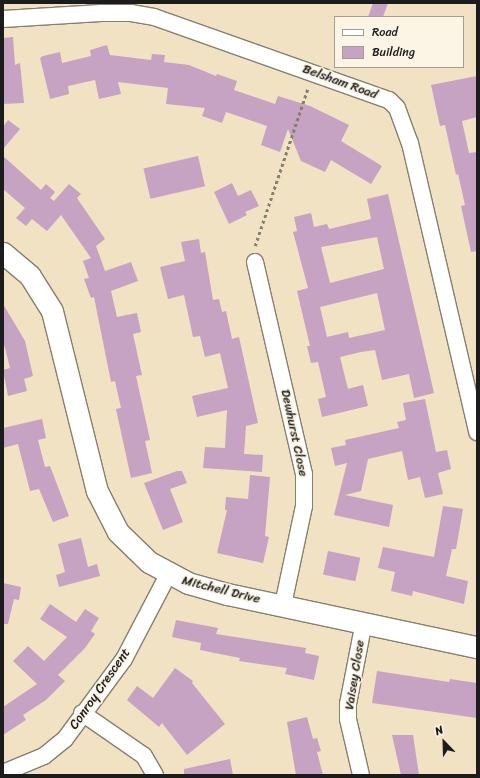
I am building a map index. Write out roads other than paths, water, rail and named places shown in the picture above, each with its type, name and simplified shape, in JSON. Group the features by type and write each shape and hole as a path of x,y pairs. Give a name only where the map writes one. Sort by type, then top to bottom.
{"street":[{"name":"Belsham Road","path":"3,19 131,13 154,17 389,100 397,108 404,123 477,432"},
{"name":"Mitchell Drive","path":"3,253 30,276 52,311 59,332 91,470 106,512 118,532 134,550 168,575 188,583 227,594 477,647"},
{"name":"Dewhurst Close","path":"255,262 304,474 304,506 282,605"},
{"name":"Conroy Crescent","path":"3,773 44,756 55,748 124,659 168,575"},
{"name":"Vaisey Close","path":"361,775 348,719 348,704 364,622"},
{"path":"82,713 144,756 155,775"}]}
